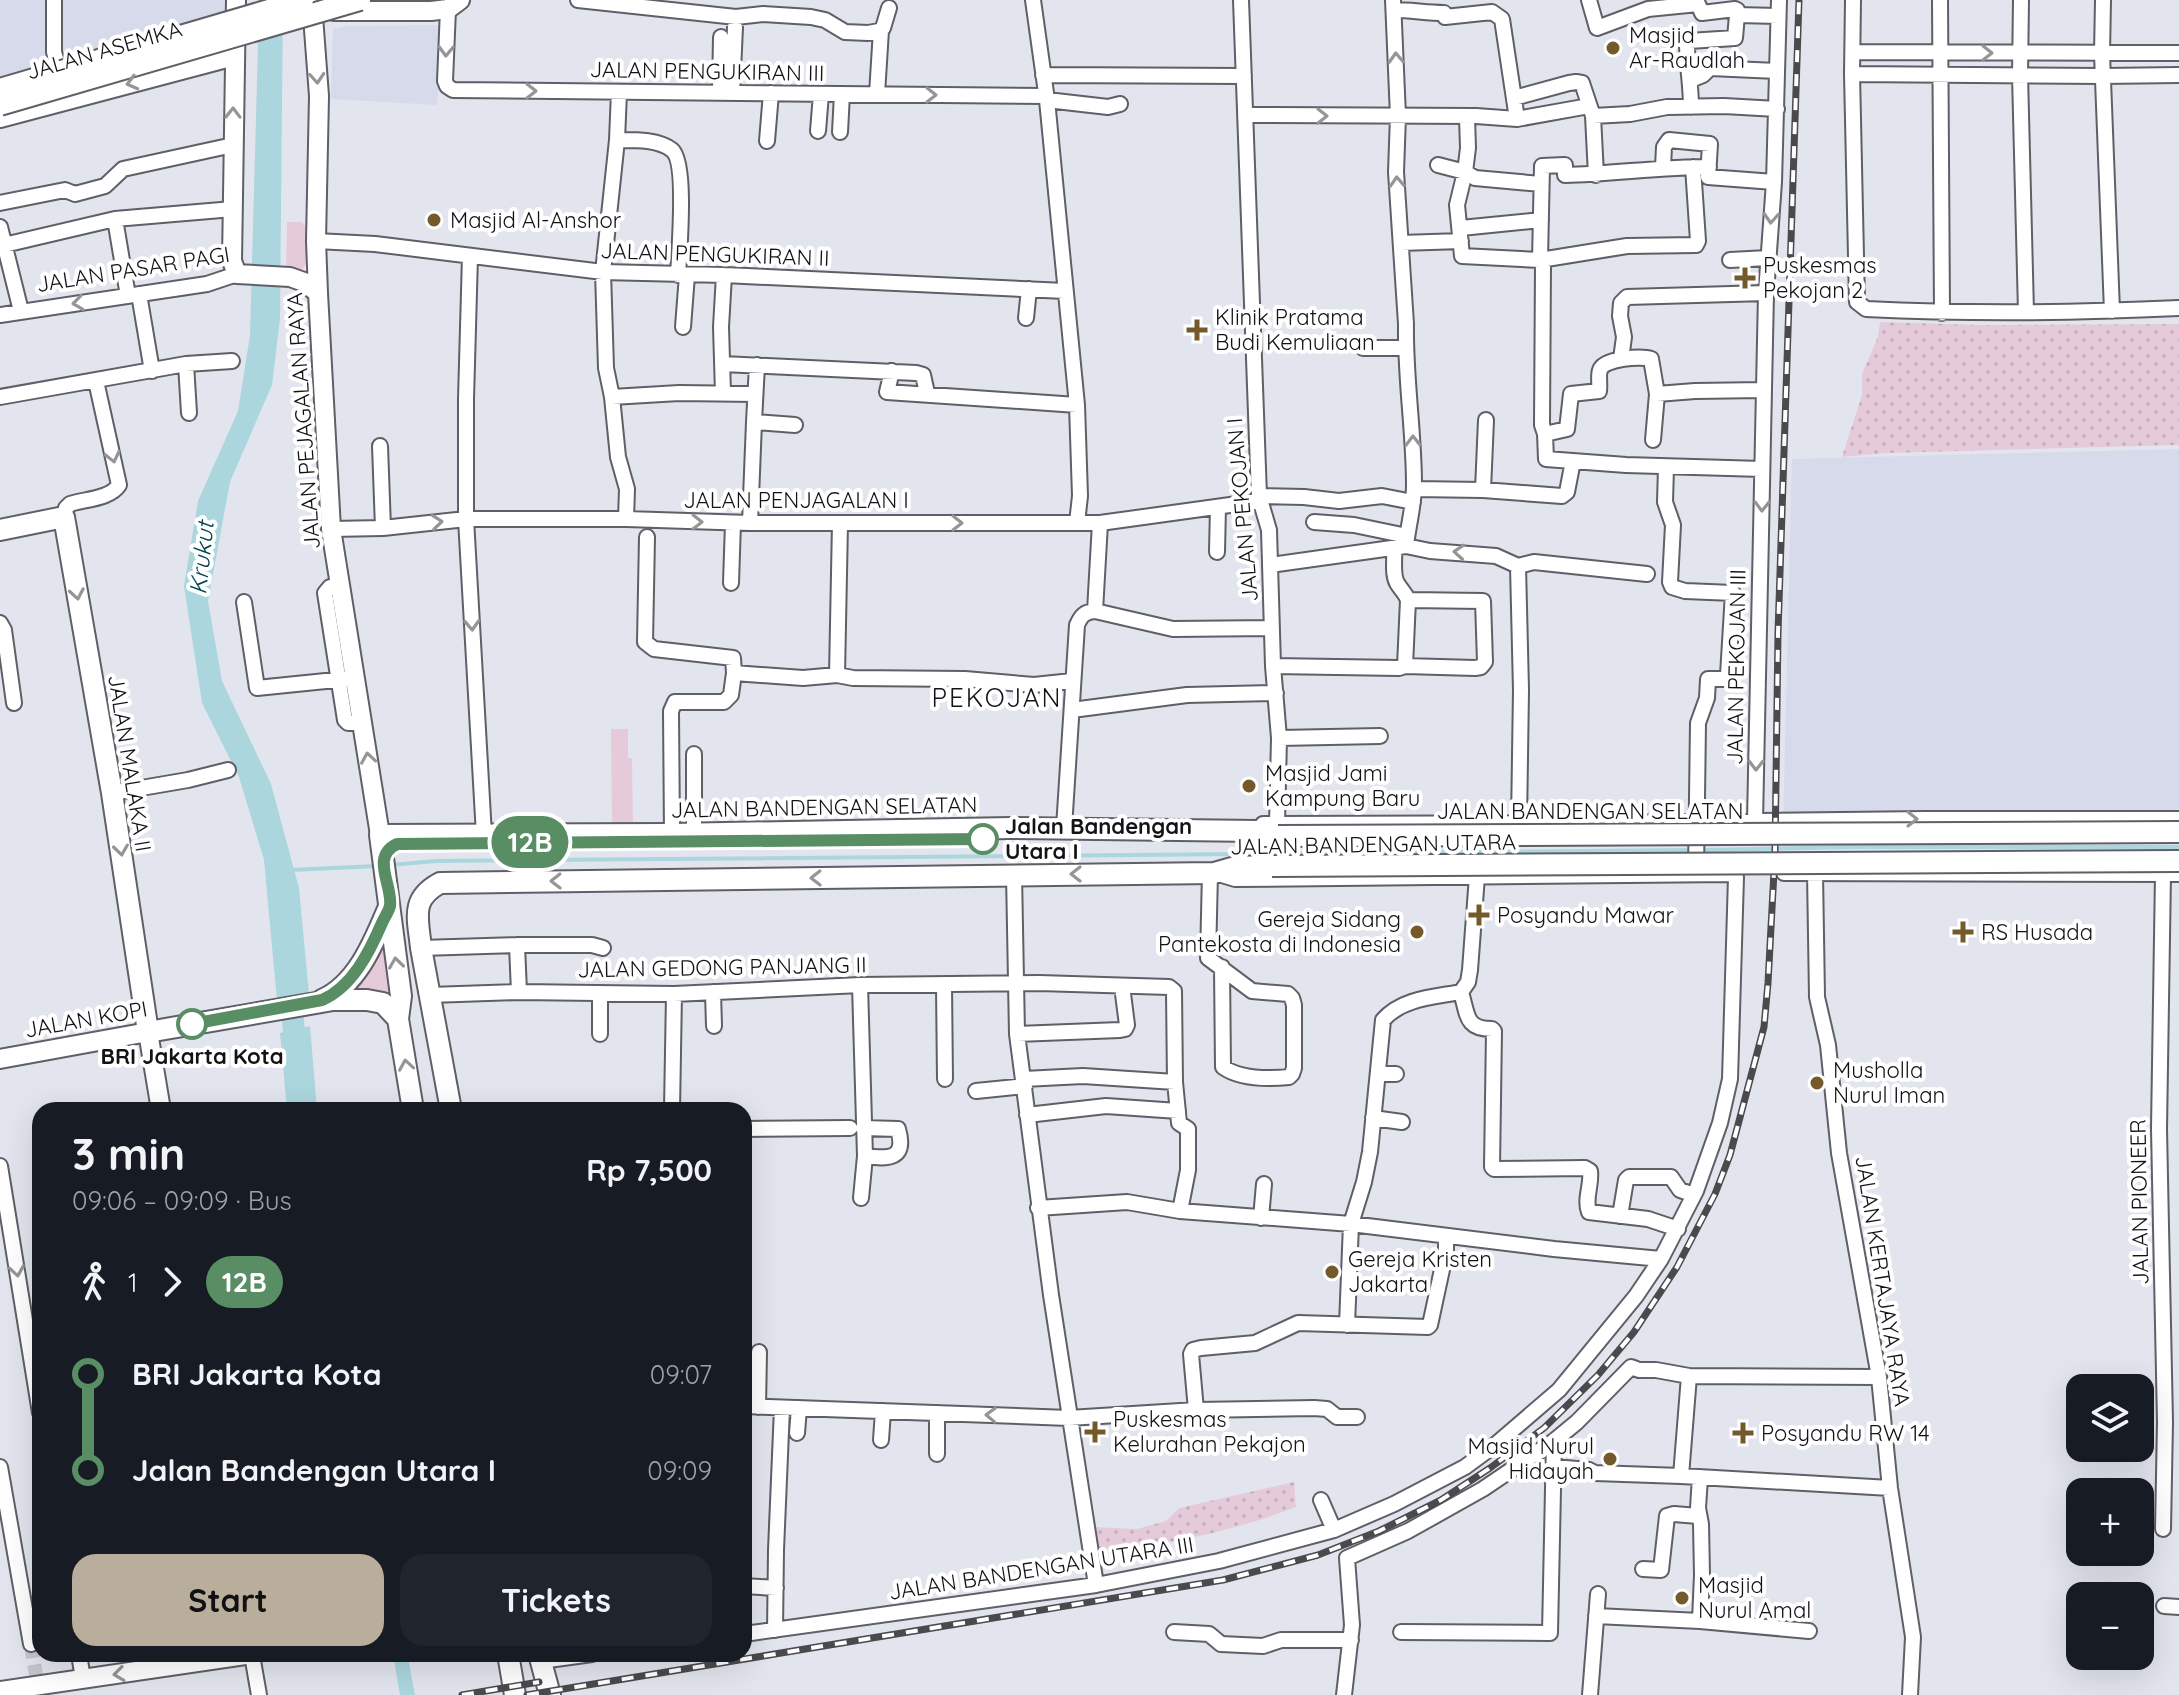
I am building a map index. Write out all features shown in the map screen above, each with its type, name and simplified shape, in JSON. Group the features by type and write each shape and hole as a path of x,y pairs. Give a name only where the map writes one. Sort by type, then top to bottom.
{"main road":[{"name":"JALAN ASEMKA","path":"0,105 360,0"},
{"name":"JALAN ASEMKA","path":"0,86 309,4"},
{"path":"0,530 67,510"},
{"name":"JALAN MALAKA II","path":"67,510 148,1032"},
{"name":"JALAN BANDENGAN SELATAN","path":"380,835 1064,828 2179,832"},
{"path":"380,835 401,996 398,1019 412,1102"},
{"name":"JALAN BANDENGAN UTARA","path":"421,948 419,901 425,891 440,883 1212,873 1235,867 1272,866 2171,868"},
{"name":"JALAN KOPI","path":"148,1032 333,996 356,971 390,906"},
{"path":"421,948 450,1102"},
{"name":"JALAN KOPI","path":"318,1001 367,1000 383,1003 398,1019"},
{"path":"509,1662 515,1695"},
{"path":"541,1662 550,1695"}],"street":[{"path":"54,0 54,52 58,66"},
{"path":"578,0 736,17 763,14 811,17 825,20 845,32 881,30"},
{"path":"1033,0 1077,405 1080,496 1077,523"},
{"name":"JALAN PEKOJAN I","path":"1241,0 1259,499 1269,530 1273,666 1279,738 1271,830"},
{"path":"1589,0 1597,28 1648,9 1698,4 1702,13 1737,10 1735,38 1688,42 1691,107"},
{"name":"JALAN PEKOJAN III","path":"1755,821 1763,390 1777,109 1779,0"},
{"path":"1853,0 1857,302 1866,309 1942,313 2179,308"},
{"path":"1940,0 1942,313"},
{"path":"2021,0 2026,312"},
{"path":"2103,0 2102,54 2112,311"},
{"path":"309,4 431,11 454,5"},
{"name":"JALAN PEJAGALAN RAYA","path":"309,4 319,96 316,241 331,529 340,585 347,679 362,723 380,835"},
{"name":"JALAN PENGUKIRAN III","path":"454,5 445,81 449,89 877,94 1046,98 1108,107 1120,104"},
{"path":"1405,666 1408,600 1395,577 1414,496 1413,422 1396,172 1398,116 1393,5 1425,13 1444,13 1445,17 1492,6 1502,19 1517,119"},
{"path":"0,86 236,7 232,261 242,274"},
{"path":"877,94 881,30 886,24 889,8"},
{"path":"1737,15 1778,16"},
{"path":"726,93 735,27"},
{"path":"721,37 726,93"},
{"path":"1853,52 2179,53"},
{"path":"0,118 234,56"},
{"path":"1691,80 1710,68 1777,71"},
{"path":"1852,74 2179,75"},
{"path":"1043,75 1244,76"},
{"path":"1514,98 1582,83 1591,111 1596,175"},
{"path":"619,92 603,272 606,368 618,457 627,489 626,519"},
{"path":"767,141 771,93"},
{"path":"818,131 821,94"},
{"path":"840,132 842,94"},
{"path":"1245,115 1517,119 1591,111 1630,114 1667,107 1777,109"},
{"path":"1467,117 1468,148 1457,205 1462,256 1540,260 1627,246 1696,245 1703,170 1710,144 1669,140 1664,147 1663,167"},
{"path":"617,140 659,144 676,155 681,196 683,327"},
{"path":"0,203 65,190 75,194 105,186 123,169 233,145"},
{"path":"1438,165 1475,178 1541,184"},
{"path":"1762,469 1547,460 1542,425 1541,184 1543,165 1565,165 1565,175 1596,175 1663,167 1774,182"},
{"path":"3,246 115,219 233,209"},
{"path":"115,219 152,371"},
{"path":"1401,243 1541,220"},
{"path":"0,227 21,311"},
{"name":"JALAN PENGUKIRAN II","path":"316,241 375,244 603,272 1065,291"},
{"path":"470,256 466,519 484,835"},
{"path":"1730,260 1768,258"},
{"name":"JALAN PASAR PAGI","path":"0,315 207,284 242,274 290,277 318,293"},
{"path":"723,393 721,327 724,275"},
{"path":"1026,318 1029,289"},
{"path":"1621,359 1624,337 1621,303 1627,297 1766,293"},
{"path":"1363,348 1406,348"},
{"path":"1545,434 1567,429 1570,395 1599,391 1600,367 1621,359 1650,358 1657,394 1653,440"},
{"path":"0,397 186,364 232,361"},
{"path":"186,364 189,413"},
{"path":"723,364 916,373 923,375 927,393"},
{"path":"750,523 757,365"},
{"path":"892,371 887,392 1077,405"},
{"path":"67,510 108,494 119,485 96,381"},
{"path":"1657,394 1763,390"},
{"path":"612,397 755,394"},
{"path":"1483,490 1486,420"},
{"path":"754,422 795,425"},
{"path":"380,446 383,528"},
{"name":"JALAN PENJAGALAN I","path":"331,529 383,528 466,519 626,519 647,529 733,523 1100,523 1259,499 1304,497 1339,501 1483,490 1562,496 1567,492 1573,461"},
{"path":"1222,967 1223,1067 1241,1075 1289,1077 1294,1068 1292,998 1288,994 1252,991 1222,967 1209,961 1212,873 1235,879 1696,872 1698,723 1707,698 1708,679 1725,679 1728,675 1733,593 1685,591 1672,587 1673,525 1665,502 1666,467"},
{"path":"1217,552 1218,507"},
{"path":"1314,522 1354,525 1430,551 1496,556 1514,564 1534,562 1647,574"},
{"path":"731,583 733,523"},
{"path":"837,675 840,523"},
{"path":"1095,611 1100,523"},
{"path":"647,529 645,642 654,649 734,659 731,695 724,702 680,701 672,705 672,834"},
{"path":"1270,565 1403,544"},
{"path":"1514,564 1521,690 1519,823"},
{"path":"1273,666 1475,668 1484,664 1483,601 1408,600"},
{"path":"244,602 257,688 347,679"},
{"path":"1064,828 1072,681 1080,617 1088,611 1095,611 1173,629 1272,628"},
{"path":"0,623 4,630 14,703"},
{"path":"734,673 803,678 837,675 853,678 965,679 1034,685 1072,681"},
{"path":"1072,710 1187,695 1276,693"},
{"path":"1279,738 1380,736"},
{"path":"694,754 694,833"},
{"path":"112,793 228,770"},
{"path":"1271,830 1519,823 1696,825 1755,821 2179,819"},
{"path":"1784,873 1834,872 1834,821"},
{"name":"JALAN BANDENGAN UTARA","path":"1834,872 2171,868 2179,874"},
{"name":"JALAN PIONEER","path":"2163,1529 2165,1422 2159,1129 2171,868"},
{"name":"JALAN BANDENGAN UTARA III","path":"752,1633 1096,1585 1219,1561 1334,1530 1394,1504 1465,1467 1495,1445 1559,1390 1636,1296 1678,1229 1720,1123 1730,1079 1737,883 1736,877 1730,874 1696,872"},
{"name":"JALAN KERTAJAYA RAYA","path":"1815,873 1817,997 1828,1045 1839,1153 1879,1377 1890,1488 1913,1637 1910,1695"},
{"path":"1014,874 1017,1034 1038,1208 1096,1585"},
{"path":"1347,1325 1351,1224 1364,1182 1383,1020 1391,1010 1405,1003 1461,992 1468,982 1477,876"},
{"path":"421,948 517,945 592,945 603,948"},
{"path":"517,945 519,992"},
{"name":"JALAN GEDONG PANJANG II","path":"430,995 519,992 674,994 860,985 1039,983 1173,989 1175,1082"},
{"path":"860,985 856,1128 865,1156 861,1198"},
{"path":"944,985 945,1079"},
{"path":"1017,1034 1125,1029 1122,986"},
{"path":"713,992 714,1026"},
{"path":"1461,992 1472,1024 1494,1031 1492,1167 1585,1168 1590,1171 1591,1177 1586,1204 1589,1212 1648,1219 1678,1229"},
{"path":"600,993 600,1034"},
{"path":"672,1102 674,994"},
{"path":"148,1032 160,1102"},
{"name":"JALAN KOPI","path":"0,1059 148,1032"},
{"path":"1378,1074 1396,1074"},
{"path":"976,1091 1083,1076 1175,1082 1179,1124 1188,1129 1188,1170 1180,1211"},
{"path":"1027,1115 1106,1106 1178,1111"},
{"path":"1373,1118 1402,1122"},
{"path":"752,1129 898,1129 901,1142 896,1155 892,1158 865,1156"},
{"path":"0,1166 32,1364"},
{"path":"1620,1216 1629,1177 1671,1177 1680,1190 1694,1195"},
{"path":"1261,1218 1264,1184"},
{"path":"1038,1208 1127,1202 1180,1211 1351,1224 1661,1259"},
{"path":"1196,1410 1193,1350 1255,1343 1298,1323 1428,1327 1446,1251 1446,1236"},
{"path":"752,1399 759,1352"},
{"path":"1344,1695 1352,1625 1347,1558 1408,1531 1483,1489 1554,1441 1631,1367 1689,1376 1879,1377"},
{"path":"1681,1476 1689,1376"},
{"path":"752,1406 1069,1418 1196,1410 1322,1408 1337,1417 1357,1417"},
{"path":"775,1630 782,1408"},
{"path":"797,1433 799,1408"},
{"path":"881,1440 883,1411"},
{"path":"937,1413 937,1454"},
{"path":"1401,1632 1550,1633 1554,1441"},
{"path":"0,1467 7,1549 31,1644"},
{"path":"1554,1467 1595,1473 1890,1488"},
{"path":"1700,1477 1700,1621"},
{"path":"1321,1500 1334,1530"},
{"path":"1643,1569 1661,1570 1667,1516 1698,1516"},
{"path":"752,1586 776,1588"},
{"path":"1590,1695 1598,1594"},
{"path":"1596,1616 1809,1631"},
{"path":"1174,1632 1209,1634 1221,1644 1263,1646 1281,1640 1351,1640"},
{"path":"80,1662 83,1679"},
{"path":"0,1691 37,1680 83,1679 203,1662"},
{"path":"253,1662 259,1695"}],"shaded area":[{"path":"0,0 229,0 227,54 0,118"},
{"path":"444,25 437,105 331,99 333,29 347,26"},
{"path":"287,222 301,222 307,229 307,258 298,273 286,271"},
{"path":"1880,322 2179,324 2179,445 1842,457 1862,395 1862,374 1878,337"},
{"path":"2179,449 2179,819 1783,825 1792,459"},
{"path":"611,729 628,729 628,758 632,758 633,827 612,827"},
{"path":"385,939 393,996 341,995"},
{"path":"1294,1482 1296,1507 1272,1516 1174,1541 1098,1551 1093,1527 1137,1529 1166,1521 1179,1508"}],"water":[{"path":"257,0 283,0 280,319 272,385 230,482 208,601 222,681 271,784 299,888 309,994 277,1001 264,860 239,777 202,703 184,586 198,501 238,411 250,335"},
{"path":"310,1026 316,1102 286,1102 280,1033"},
{"path":"394,1662 410,1662 415,1695 400,1695"}],"waterway":[{"path":"1701,850 2179,847"},
{"path":"390,865 436,861 1693,850"},
{"path":"290,870 377,866"},
{"name":"Krukut","path":"290,988 300,1102"}],"tunnel":[{"path":"31,1644 32,1650"},
{"path":"34,1662 36,1675"}],"railway":[{"path":"752,1658 1223,1580 1318,1555 1379,1531 1441,1500 1544,1428 1598,1375 1634,1332 1677,1267 1715,1194 1730,1155 1764,1027 1775,853 1778,633 1799,0"},
{"path":"527,1695 727,1662"},
{"path":"462,1695 539,1682"}],"bus line":[{"name":"12B","path":"192,1024 333,996 366,956 390,906 383,858 387,850 397,844 983,839"}],"place":[{"name":"Masjid Ar-Raudlah","path":"1613,48"},
{"name":"Masjid Al-Anshor","path":"434,220"},
{"name":"Puskesmas Pekojan 2","path":"1745,278"},
{"name":"Klinik Pratama Budi Kemuliaan","path":"1197,330"},
{"name":"Masjid Jami Kampung Baru","path":"1249,786"},
{"name":"Jalan Bandengan Utara I","path":"983,839"},
{"name":"Posyandu Mawar","path":"1479,915"},
{"name":"Gereja Sidang Pantekosta di Indonesia","path":"1417,932"},
{"name":"RS Husada","path":"1963,932"},
{"name":"BRI Jakarta Kota","path":"192,1024"},
{"name":"Musholla Nurul Iman","path":"1817,1083"},
{"name":"Gereja Kristen Jakarta","path":"1332,1272"},
{"name":"Puskesmas Kelurahan Pekajon","path":"1095,1432"},
{"name":"Posyandu RW 14","path":"1743,1433"},
{"name":"Masjid Nurul Hidayah","path":"1610,1459"},
{"name":"Masjid Nurul Amal","path":"1682,1598"}],"district":[{"name":"PEKOJAN","path":"997,698"}]}
